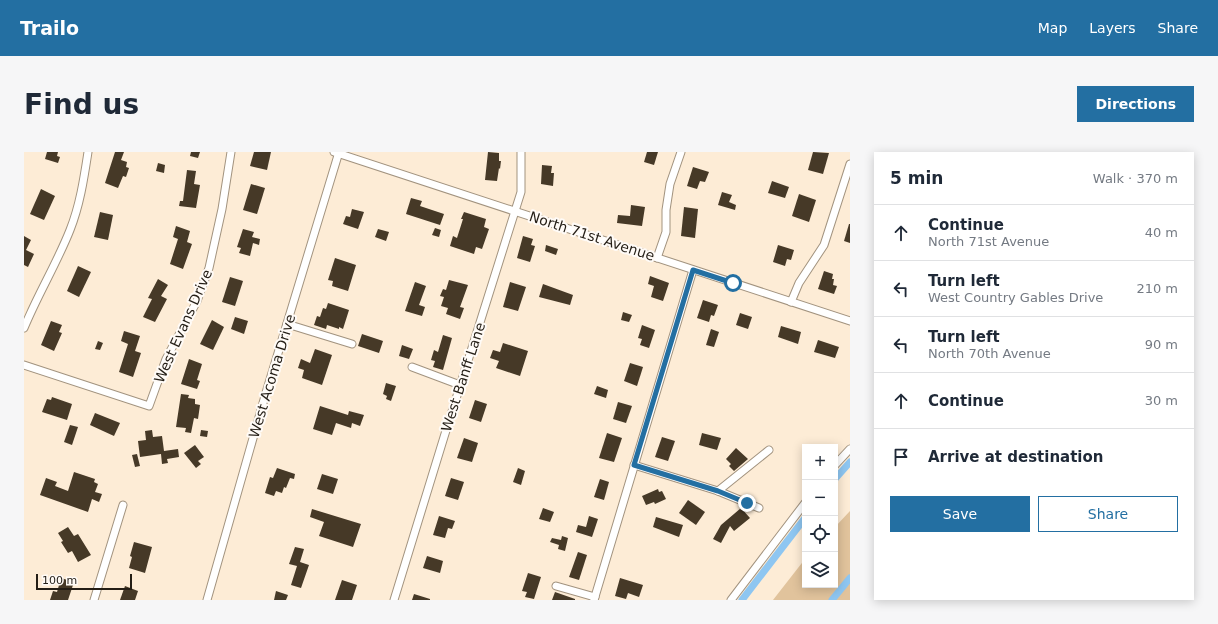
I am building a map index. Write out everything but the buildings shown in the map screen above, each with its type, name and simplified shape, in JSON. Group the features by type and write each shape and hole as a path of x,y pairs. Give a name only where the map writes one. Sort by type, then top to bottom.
{"street":[{"path":"24,328 32,307 71,228 80,200 88,152"},
{"name":"West Evans Drive","path":"24,365 149,406 166,359 197,301 209,268 222,209 231,152"},
{"name":"West Banff Lane","path":"394,600 460,384 516,211 521,192 521,152"},
{"path":"657,258 666,232 666,210 670,184 681,152"},
{"name":"North 71st Avenue","path":"337,153 850,321"},
{"name":"West Acoma Drive","path":"207,600 264,396 287,324 337,153"},
{"path":"791,302 799,283 824,246 850,164"},
{"path":"556,586 594,599 693,270"},
{"path":"287,324 352,344"},
{"path":"412,367 460,384"},
{"path":"838,462 850,449"},
{"path":"718,491 753,465 769,450"},
{"path":"634,465 718,491 759,508"},
{"path":"94,600 123,505"},
{"path":"731,600 802,507"}],"shaded area":[{"path":"850,511 850,600 773,600 802,563 802,588 838,588 838,524"}],"waterway":[{"path":"838,476 850,462"},
{"path":"742,600 802,522"},
{"path":"832,600 850,578"}],"route":[{"path":"733,283 693,270 634,465 718,491 747,503"}]}
